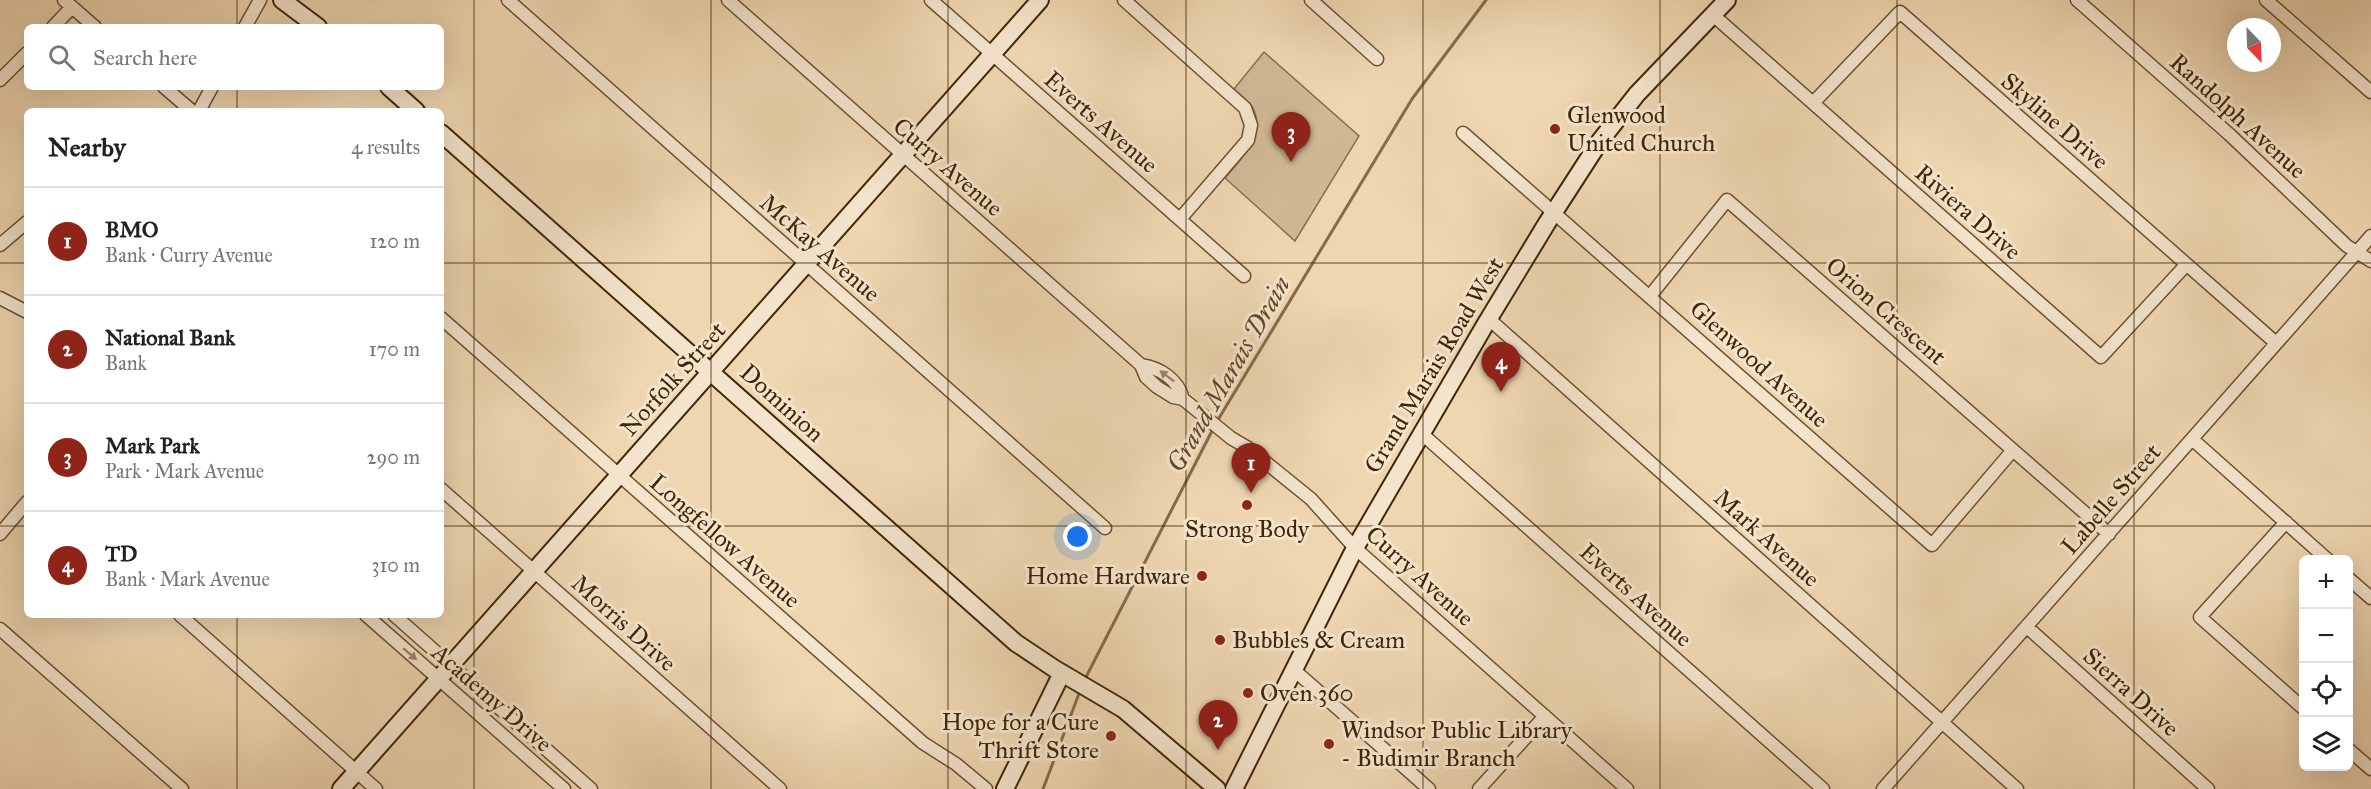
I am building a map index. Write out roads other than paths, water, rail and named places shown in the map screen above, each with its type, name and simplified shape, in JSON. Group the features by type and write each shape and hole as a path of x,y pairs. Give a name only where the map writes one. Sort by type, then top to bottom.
{"street":[{"path":"247,24 260,0"},
{"path":"282,0 314,24"},
{"name":"McKay Avenue","path":"508,0 1105,528"},
{"name":"Curry Avenue","path":"728,0 1141,365 1146,376 1157,387 1173,397 1184,399 1311,499 1355,548 1627,789"},
{"name":"Everts Avenue","path":"931,0 1244,276"},
{"name":"Norfolk Street","path":"341,789 1040,0"},
{"path":"1124,0 1245,108 1251,125 1248,140 1180,219"},
{"path":"1311,0 1377,59"},
{"name":"Grand Marais Road West","path":"1234,789 1355,548 1555,211 1613,123 1637,94 1727,0"},
{"name":"Randolph Avenue","path":"2077,0 2230,135 2347,246 2371,261"},
{"path":"2266,0 2371,93"},
{"path":"55,24 68,4 91,24"},
{"name":"Skyline Drive","path":"1813,103 1900,12 2277,343"},
{"name":"Riviera Drive","path":"1713,15 2101,357 2186,265"},
{"path":"0,80 24,56"},
{"path":"168,90 188,108"},
{"path":"201,108 210,90"},
{"path":"392,90 412,108"},
{"name":"Glenwood Avenue","path":"1463,133 1555,211 1932,545 2013,450"},
{"name":"Dominion","path":"444,137 1016,643 1123,709 1217,789"},
{"name":"Orion Crescent","path":"1650,296 1727,200 2109,534"},
{"path":"0,245 24,225"},
{"name":"Labelle Street","path":"1883,789 2371,236"},
{"path":"0,298 24,310"},
{"name":"Mark Avenue","path":"1489,319 2017,789"},
{"name":"Longfellow Avenue","path":"444,321 923,743 956,764 986,789"},
{"name":"Everts Avenue","path":"1422,432 1823,789"},
{"path":"2192,439 2322,555"},
{"name":"Morris Drive","path":"444,492 780,789"},
{"path":"0,534 24,506"},
{"path":"2286,522 2200,617 2299,705"},
{"path":"2353,582 2371,598"},
{"path":"183,618 376,789"},
{"name":"Academy Drive","path":"369,618 564,789"},
{"name":"Academy Drive","path":"397,618 591,789"},
{"name":"Sierra Drive","path":"2026,627 2208,789"},
{"path":"0,629 182,789"},
{"path":"1293,669 1429,789"},
{"path":"1005,789 1062,673"},
{"path":"1479,789 1545,716"},
{"path":"2353,753 2371,769"}],"waterway":[{"name":"Grand Marais Drain","path":"1216,423 1412,99 1486,0"},
{"name":"Grand Marais Drain","path":"1085,679 1213,429"},
{"name":"Grand Marais Drain","path":"1043,789 1080,691"}],"place":[{"name":"Glenwood United Church","path":"1555,129"},
{"name":"Mark Park","path":"1291,162"},
{"name":"TD","path":"1501,392"},
{"name":"BMO","path":"1251,493"},
{"name":"Strong Body","path":"1247,505"},
{"name":"Home Hardware","path":"1202,576"},
{"name":"Bubbles & Cream","path":"1220,640"},
{"name":"Oven 360","path":"1248,693"},
{"name":"Hope for a Cure Thrift Store","path":"1111,736"},
{"name":"Windsor Public Library - Budimir Branch","path":"1329,744"},
{"name":"National Bank","path":"1218,750"}]}
